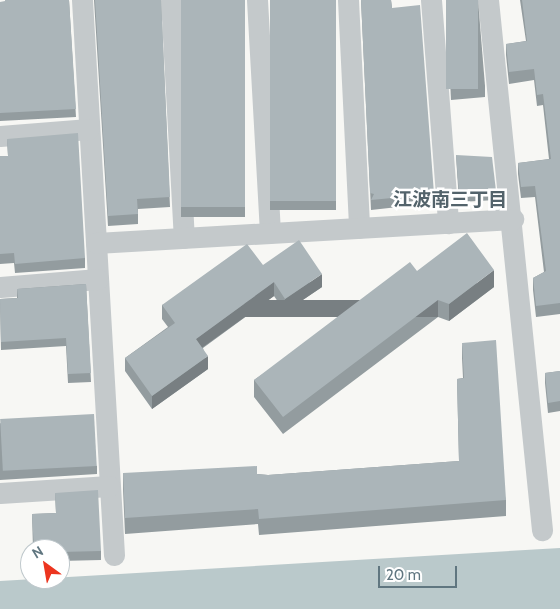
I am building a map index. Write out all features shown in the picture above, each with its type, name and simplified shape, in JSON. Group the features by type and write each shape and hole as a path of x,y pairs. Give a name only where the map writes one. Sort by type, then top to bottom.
{"street":[{"path":"82,0 114,555"},
{"path":"172,0 184,238"},
{"path":"257,0 270,233"},
{"path":"348,0 359,228"},
{"path":"431,0 448,223"},
{"path":"488,0 514,219 542,530"},
{"path":"0,136 89,129"},
{"path":"96,243 514,219"},
{"path":"0,287 98,279"},
{"path":"0,493 109,486"}],"shaded area":[{"path":"560,548 560,609 0,609 0,581 20,580 20,589 70,589 70,577"}],"building":[{"path":"5,0 69,0 76,109 0,113 0,2"},
{"path":"95,0 161,0 170,197 137,199 138,214 108,216"},
{"path":"181,0 245,0 245,207 181,207"},
{"path":"270,0 336,0 336,201 270,201"},
{"path":"361,0 391,0 392,8 420,5 434,194 371,200 374,194 370,193"},
{"path":"446,0 478,0 478,89 446,89"},
{"path":"522,0 560,0 560,303 536,306 533,278 546,271 535,186 521,187 518,163 551,159 543,94 537,95 534,69 509,72 506,44 527,41"},
{"path":"78,133 85,258 15,264 14,253 0,254 0,156 8,156 7,139"},
{"path":"456,155 492,157 496,191 459,194"},
{"path":"467,233 494,270 449,304 438,300 283,417 254,380 410,262 417,271"},
{"path":"299,240 322,274 285,299 274,282 196,339 208,356 152,396 125,358 175,323 162,305 247,244 263,265"},
{"path":"86,284 91,373 68,374 66,338 1,342 0,299 18,298 17,289"},
{"path":"496,340 506,500 259,519 258,509 125,518 123,473 257,466 257,474 268,475 459,461 457,379 464,378 462,343"},
{"path":"560,371 560,401 548,403 545,373"},
{"path":"94,414 97,466 3,471 0,419"},
{"path":"98,490 101,551 70,552 70,539 33,539 32,514 56,513 55,493"}],"district":[{"name":"江波南三丁目","path":"450,200"}]}
